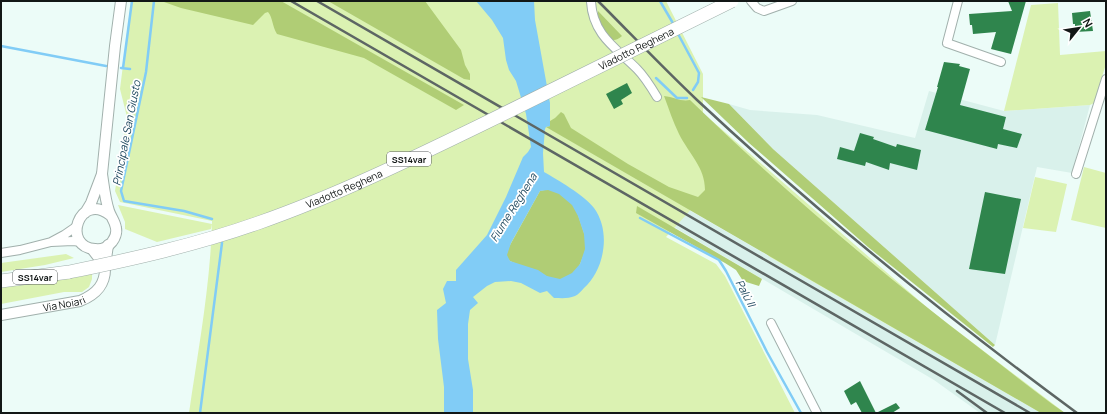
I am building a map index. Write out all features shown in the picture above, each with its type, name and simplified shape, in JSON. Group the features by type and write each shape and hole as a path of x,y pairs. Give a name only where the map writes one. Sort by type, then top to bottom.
{"highway":[{"name":"Viadotto Reghena","path":"1,281 69,272 130,260 184,246 257,224 367,179 431,149 732,1"}],"street":[{"path":"110,215 105,196 102,174 121,1"},
{"path":"751,1 757,8 764,11 792,1"},
{"path":"591,2 595,24 600,34 637,69 657,97"},
{"path":"957,5 947,43 1001,62"},
{"path":"1076,174 1106,79"},
{"path":"80,242 76,231 78,221 91,203 102,174"},
{"path":"84,213 90,210 101,210 110,215 116,226 114,239 108,245 99,249 92,249"},
{"path":"51,242 77,226"},
{"path":"1,253 51,242 73,241 80,242 92,249 105,266"},
{"name":"Via Noiari","path":"1,314 80,301 89,297 101,287 105,272 108,245"},
{"path":"771,323 817,413"}],"shaded area":[{"path":"929,91 1004,111 1090,105 1072,173 1037,167 995,345 773,149 729,104 750,110 817,115 915,138"},
{"path":"571,142 1041,413 980,413 934,380 550,154"}],"green space":[{"path":"131,1 666,1 703,74 703,113 930,310 1065,413 1041,413 770,257 706,193 666,237 716,264 725,276 795,413 189,413 209,271 212,221 120,202 115,191 127,117 120,89"},
{"path":"164,1 281,1 464,105 456,110 364,58 277,34 268,12 265,13 253,25 181,8"},
{"path":"328,1 425,1 461,50 465,65 470,74 470,80 464,79"},
{"path":"1058,3 1060,55 1106,51 1106,64 1094,103 1090,105 1004,111 1031,5"},
{"path":"598,11 622,36 612,40 604,33 599,22"},
{"path":"664,96 690,100 794,197 830,228 940,318 1065,413 1041,413 546,127 550,126 550,121 561,112 564,114 571,128 628,164 669,187 698,197 705,190 702,174 696,161 679,134"},
{"path":"701,97 729,104 773,149 995,345 993,347 868,247 749,143"},
{"path":"1084,167 1106,173 1106,228 1071,220"},
{"path":"1035,177 1067,184 1056,232 1023,228"},
{"path":"554,188 575,206 588,245 577,271 564,279 555,279 542,275 510,261 504,256 540,191"},
{"path":"118,205 212,224 211,229 157,242 125,229 125,222"},
{"path":"637,206 762,279 759,286 743,281 736,270 725,263 636,213"},
{"path":"66,254 74,258 45,265 1,272 1,263"},
{"path":"92,272 92,279 89,287 82,292 64,292 1,304 1,287"}],"water":[{"name":"Fiume Reghena","path":"476,1 534,1 535,20 550,103 550,126 546,127 545,129 543,153 544,172 577,193 594,208 603,228 603,250 597,271 580,293 575,296 567,298 554,298 547,291 540,293 521,283 511,281 495,282 487,286 473,297 478,303 470,310 468,324 468,359 473,390 473,413 444,413 444,387 438,339 437,310 446,303 443,289 447,281 456,281 456,270 487,235 506,197 523,157 531,147 526,114 516,81 509,70 503,38 492,20","holes":["548,190 559,194 572,205 578,216 584,234 585,249 580,264 572,273 560,279 547,276 538,270 510,261 507,255 511,243 540,191"]}],"building":[{"path":"1008,1 1026,1 1011,54 991,49 996,32 973,34 969,14 1012,11"},
{"path":"1090,11 1093,31 1075,32 1075,24 1073,24 1072,13"},
{"path":"944,62 960,64 959,66 970,69 960,105 1006,117 1003,129 1022,134 1017,148 998,144 997,149 925,130"},
{"path":"627,83 632,93 621,100 623,104 614,109 606,94"},
{"path":"860,133 874,137 873,139 896,147 897,144 921,150 917,170 890,163 889,170 866,162 865,166 837,159 840,147 854,151"},
{"path":"985,192 1021,199 1005,274 969,269"},
{"path":"860,381 876,413 862,413 856,402 851,405 844,391"},
{"path":"896,403 900,408 892,413 876,413"}],"waterway":[{"path":"123,68 132,1"},
{"name":"Principale San Giusto","path":"154,1 146,72 121,191 124,201 184,211 212,219"},
{"path":"660,1 674,25"},
{"path":"677,32 699,73 698,82 693,90"},
{"path":"1,46 106,66"},
{"path":"121,68 130,69"},
{"path":"656,78 677,98 687,98"},
{"name":"Palù II","path":"640,218 719,260 801,413"},
{"name":"Principale San Giusto","path":"200,413 222,243"}],"railway":[{"path":"291,1 1005,413"},
{"path":"317,1 1030,413"},
{"path":"598,1 697,100 788,183 930,301 1077,413"},
{"path":"957,391 987,413"}]}
